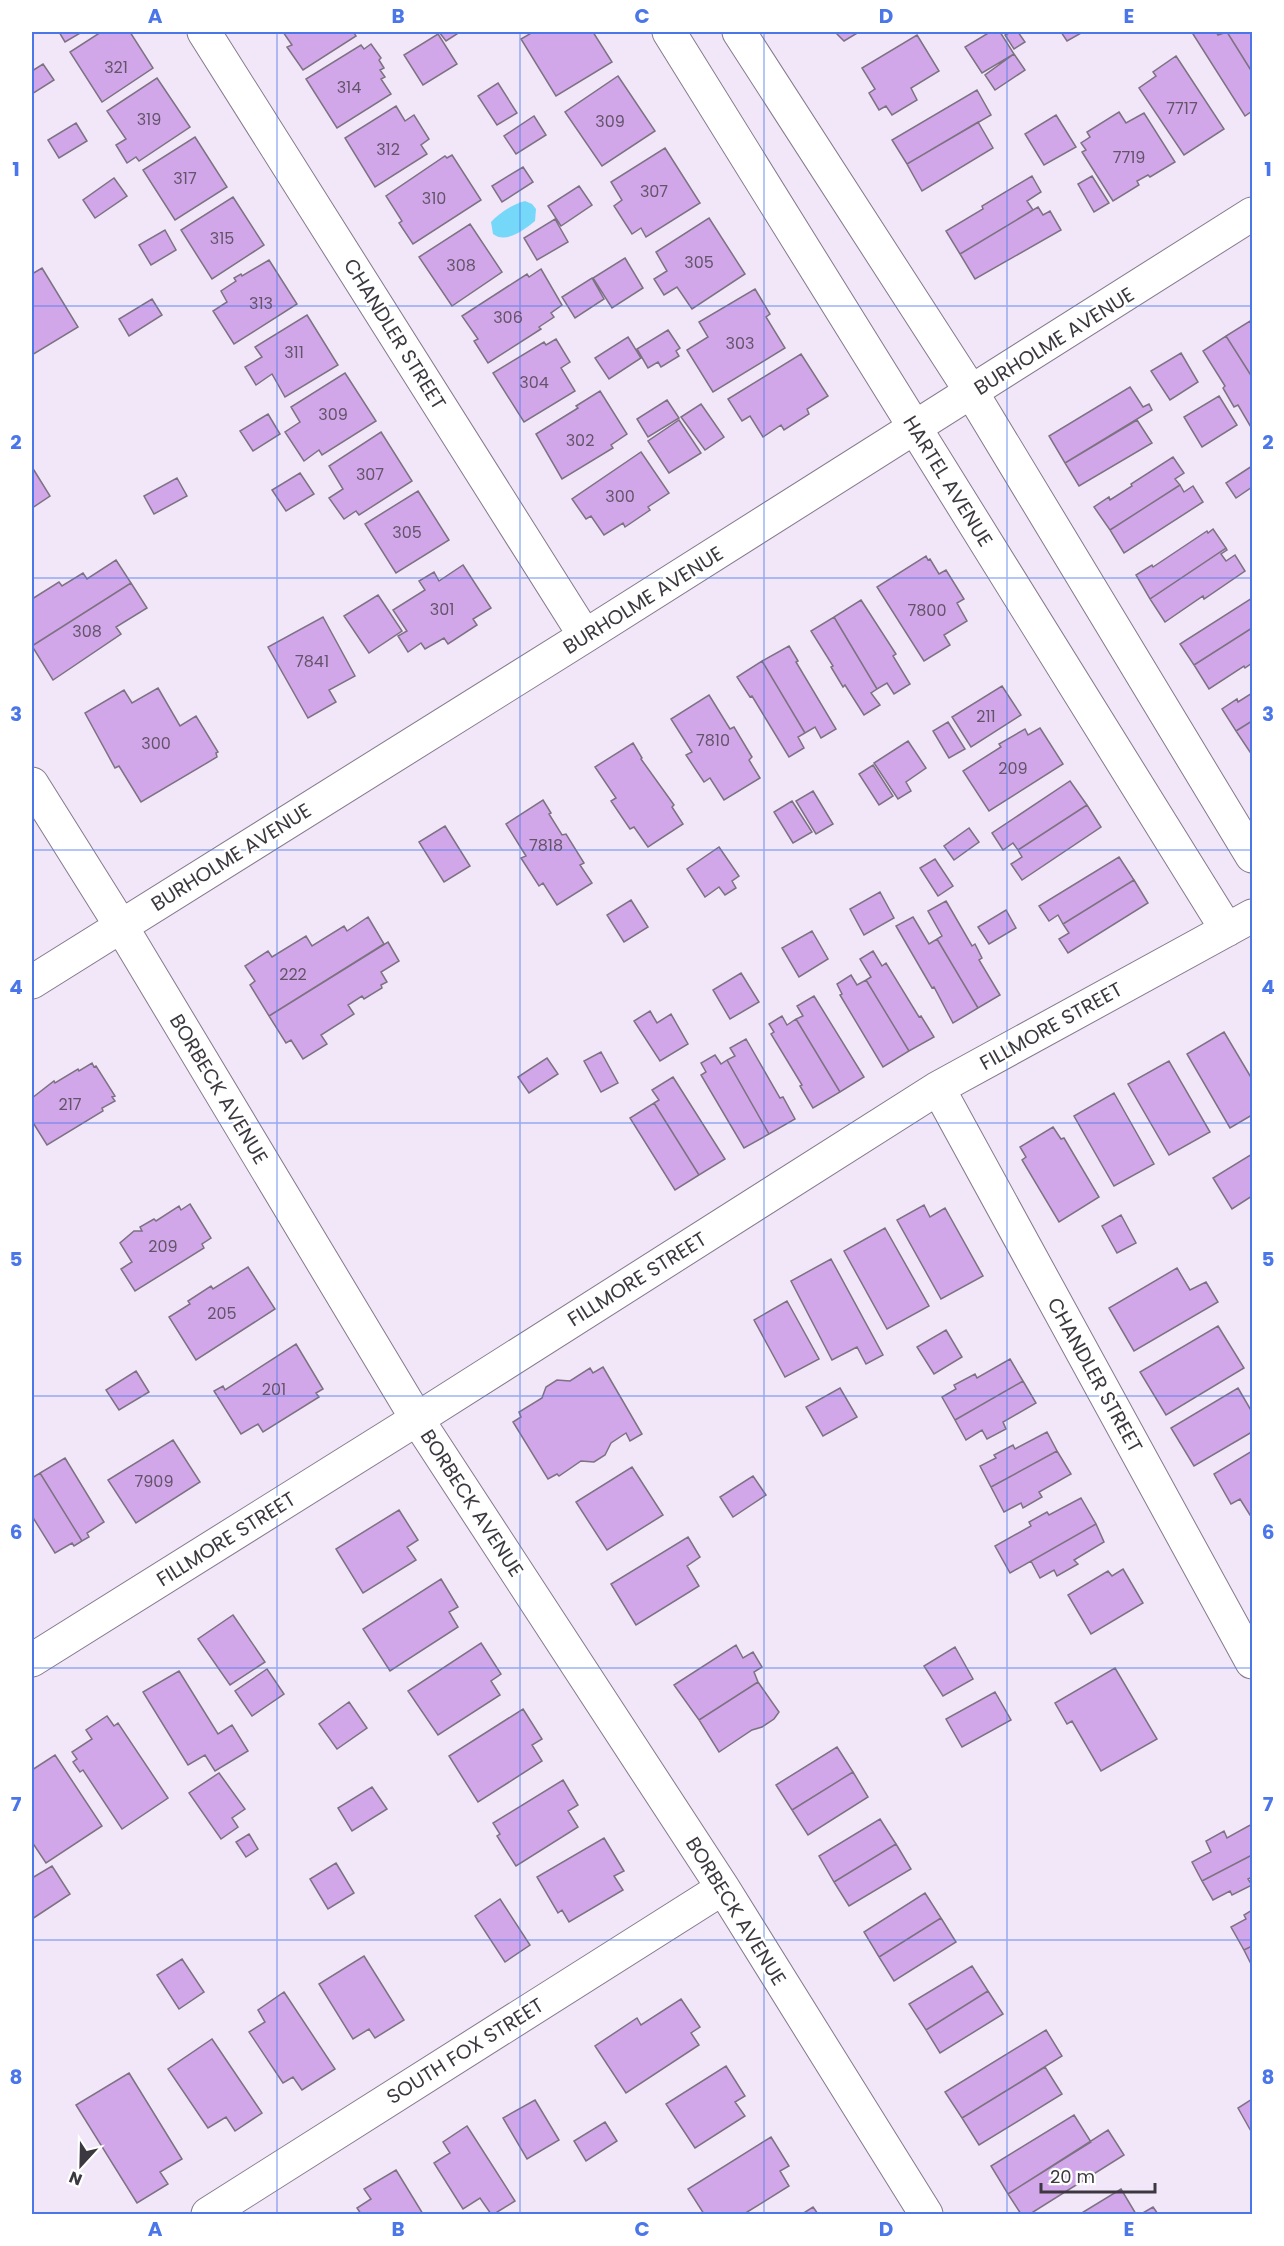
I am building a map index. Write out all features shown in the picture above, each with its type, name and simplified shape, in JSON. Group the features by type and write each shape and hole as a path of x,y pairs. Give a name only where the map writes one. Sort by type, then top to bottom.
{"street":[{"name":"CHANDLER STREET","path":"204,32 585,636"},
{"name":"HARTEL AVENUE","path":"669,32 916,428 1240,923"},
{"path":"740,32 972,393 1252,856"},
{"name":"BURHOLME AVENUE","path":"32,982 972,393 1252,214"},
{"name":"BORBECK AVENUE","path":"32,784 121,926 417,1419 723,1888 926,2214"},
{"name":"FILLMORE STREET","path":"32,1660 938,1088 1240,923"},
{"name":"CHANDLER STREET","path":"938,1088 1252,1662"},
{"name":"SOUTH FOX STREET","path":"208,2214 723,1888"}],"water":[{"path":"525,201 536,209 535,221 509,237 498,237 493,234 491,222 506,209"}],"building":[{"path":"59,32 82,32 65,42"},
{"path":"101,32 130,32 153,68 102,102 70,52"},
{"path":"283,32 356,32 354,33 356,36 303,70 287,47 292,45"},
{"path":"439,32 460,32 446,41"},
{"path":"533,32 593,32 612,62 556,96 521,39"},
{"path":"835,32 859,32 844,41"},
{"path":"990,32 1000,32 1014,54 982,73 965,47"},
{"path":"1018,32 1025,42 1014,49 1005,35"},
{"path":"1061,32 1083,32 1067,41"},
{"path":"1216,32 1218,35 1227,32 1252,72 1252,111 1245,116 1193,34"},
{"path":"1227,32 1252,32 1252,72"},
{"path":"438,34 457,64 423,85 404,55"},
{"path":"917,35 939,71 911,88 917,100 892,115 886,106 879,110 869,93 875,89 862,68"},
{"path":"371,44 381,58 379,60 384,68 380,70 385,77 381,79 391,94 337,128 306,79 361,45 364,49"},
{"path":"1014,54 1025,70 995,90 985,75"},
{"path":"1176,56 1224,129 1184,155 1139,88 1156,76 1153,72"},
{"path":"43,64 54,80 32,94 32,71"},
{"path":"618,76 655,131 602,166 565,112"},
{"path":"157,78 190,127 139,161 136,157 127,163 116,145 126,139 107,111"},
{"path":"498,83 517,113 497,125 478,96"},
{"path":"977,90 991,115 907,164 892,140"},
{"path":"396,106 405,121 414,115 429,139 421,145 427,154 375,187 345,138"},
{"path":"1119,112 1126,123 1144,113 1175,162 1150,177 1148,175 1137,181 1139,185 1113,201 1082,152 1086,150 1081,143 1090,137 1087,132"},
{"path":"1056,115 1076,147 1044,165 1025,134"},
{"path":"534,116 546,135 516,154 504,136"},
{"path":"978,122 993,148 922,191 907,164"},
{"path":"76,123 87,141 59,158 48,140"},
{"path":"195,137 227,187 175,220 143,170"},
{"path":"665,148 700,203 646,237 641,228 632,234 614,206 622,200 611,182"},
{"path":"452,155 481,200 413,244 399,223 402,221 386,196 445,156 447,158"},
{"path":"523,167 533,182 502,202 492,186"},
{"path":"1032,176 1041,192 1027,201 1033,210 960,254 946,231"},
{"path":"1092,176 1109,203 1094,212 1078,184"},
{"path":"114,178 127,196 95,218 83,200"},
{"path":"579,186 592,205 561,226 548,206"},
{"path":"233,197 264,245 212,279 181,230"},
{"path":"1038,207 1043,215 1050,211 1061,230 975,279 960,254"},
{"path":"709,218 745,274 692,309 677,287 664,295 654,279 667,271 656,252"},
{"path":"555,219 568,242 537,260 524,238"},
{"path":"470,224 502,272 452,306 419,257"},
{"path":"165,230 176,250 151,265 139,245"},
{"path":"625,258 643,288 612,308 593,278"},
{"path":"269,260 297,304 234,344 213,311 227,302 221,291 236,281 234,278 241,274 242,276"},
{"path":"42,268 78,327 32,355 32,274"},
{"path":"541,269 562,305 551,313 554,317 539,327 541,329 488,363 474,341 478,339 462,316 527,274 529,277"},
{"path":"592,278 604,299 575,318 562,297"},
{"path":"755,289 770,314 766,317 785,348 713,392 687,350 708,337 699,322"},
{"path":"152,299 162,315 129,336 119,319"},
{"path":"307,315 338,365 285,397 272,374 256,385 245,367 262,357 255,347"},
{"path":"1250,321 1252,325 1252,377 1226,336"},
{"path":"668,330 680,348 676,351 679,356 661,367 658,362 648,368 637,349"},
{"path":"1226,336 1252,377 1252,429 1238,405 1234,407 1223,388 1225,386 1203,351"},
{"path":"628,337 641,358 609,379 595,358"},
{"path":"556,339 570,362 561,368 575,391 524,422 493,373 544,342 546,345"},
{"path":"1181,353 1198,382 1170,400 1151,371"},
{"path":"801,354 828,396 807,409 809,414 784,430 781,425 763,437 750,416 742,421 728,399"},
{"path":"345,373 376,421 322,455 319,450 304,461 285,432 300,422 291,407"},
{"path":"1130,387 1143,407 1149,404 1152,410 1065,463 1049,436"},
{"path":"600,391 627,434 611,445 613,448 562,479 536,434 578,408 576,406"},
{"path":"1219,396 1237,425 1202,447 1184,417"},
{"path":"667,400 679,418 648,437 637,419"},
{"path":"701,404 724,437 705,450 681,417"},
{"path":"268,414 280,434 253,451 240,431"},
{"path":"679,420 701,453 669,473 648,441"},
{"path":"1137,420 1152,443 1079,486 1065,463"},
{"path":"381,432 412,481 359,515 356,511 344,519 329,498 343,489 329,466"},
{"path":"641,452 669,493 648,507 650,510 625,527 623,523 604,535 591,516 586,519 572,499"},
{"path":"1173,457 1184,473 1175,479 1180,485 1110,530 1094,507 1109,497 1110,500"},
{"path":"1252,466 1252,487 1236,498 1226,483"},
{"path":"32,467 50,496 32,508"},
{"path":"300,473 314,494 286,511 272,490"},
{"path":"177,478 187,496 154,514 144,496"},
{"path":"1180,485 1184,492 1193,486 1203,502 1124,553 1110,530"},
{"path":"418,491 449,540 396,573 365,524"},
{"path":"1213,529 1226,548 1150,599 1136,575 1152,565 1153,567"},
{"path":"1226,548 1227,550 1221,554 1226,561 1235,555 1245,571 1165,622 1150,599"},
{"path":"926,556 939,574 946,570 964,599 957,603 967,621 944,635 950,645 924,661 877,587"},
{"path":"116,560 131,583 32,646 32,599 59,582 62,586 83,573 87,579"},
{"path":"463,565 491,608 473,619 477,625 448,644 444,638 425,649 421,643 408,652 398,636 407,631 393,610 425,590 419,581 434,572 439,581"},
{"path":"131,583 147,608 116,627 121,634 53,680 32,646"},
{"path":"378,595 402,631 369,653 344,616"},
{"path":"1252,598 1252,628 1194,665 1180,644"},
{"path":"861,600 896,654 893,656 910,684 894,694 887,683 877,689 834,617"},
{"path":"323,617 355,676 329,690 336,702 308,718 268,647"},
{"path":"834,617 877,689 871,693 880,705 864,715 845,685 843,687 811,631"},
{"path":"1252,628 1252,663 1209,689 1194,665"},
{"path":"789,646 836,729 821,738 815,727 805,733 762,661"},
{"path":"762,661 805,733 798,737 804,748 789,757 752,696 750,697 737,677"},
{"path":"1002,686 1021,715 971,747 952,717"},
{"path":"158,688 180,726 196,716 218,752 217,757 141,802 119,766 115,768 85,713 124,690 132,703"},
{"path":"1252,693 1252,721 1236,731 1222,709"},
{"path":"709,695 730,729 734,727 752,757 749,760 760,778 724,800 710,778 704,782 686,755 692,752 671,719"},
{"path":"1252,721 1252,755 1236,731"},
{"path":"948,722 965,749 949,758 933,731"},
{"path":"1040,728 1063,764 989,811 963,771 1001,747 999,744 1025,729 1028,735"},
{"path":"908,741 926,768 906,782 911,791 898,799 874,763"},
{"path":"633,743 641,759 674,805 672,807 683,824 648,847 634,827 630,829 611,801 616,798 595,767"},
{"path":"873,765 893,796 879,805 859,774"},
{"path":"1070,781 1087,805 1018,850 1013,843 1003,850 992,833"},
{"path":"813,791 833,824 816,834 796,801"},
{"path":"543,800 562,835 566,834 584,863 580,865 592,883 557,905 543,883 539,886 521,858 526,856 506,824"},
{"path":"792,801 812,832 793,843 774,812"},
{"path":"1087,805 1101,827 1022,880 1011,864 1022,857 1018,850"},
{"path":"445,826 470,866 444,882 419,842"},
{"path":"969,828 979,842 954,860 944,846"},
{"path":"719,847 739,876 732,881 736,888 725,895 719,887 705,897 687,869"},
{"path":"1119,857 1134,880 1063,924 1058,915 1049,921 1039,906"},
{"path":"935,859 953,886 938,896 920,868"},
{"path":"1134,880 1148,903 1068,953 1059,939 1069,933 1063,924"},
{"path":"880,892 894,918 864,935 850,909"},
{"path":"631,900 648,927 624,942 607,915"},
{"path":"946,901 972,946 975,944 982,958 979,960 1000,995 978,1008 937,939 942,936 928,911"},
{"path":"1006,910 1016,928 989,944 978,927"},
{"path":"368,917 384,944 269,1016 250,985 255,981 245,966 268,951 272,957 306,936 312,946 344,926 347,931"},
{"path":"913,917 929,944 937,939 978,1008 953,1023 934,987 932,988 896,926"},
{"path":"812,931 828,959 799,977 782,948"},
{"path":"388,942 399,961 381,972 387,982 381,985 382,988 364,999 362,996 348,1005 354,1014 321,1035 327,1044 303,1059 291,1040 286,1043 269,1016"},
{"path":"873,951 882,966 886,963 934,1037 909,1051 866,980 871,977 860,959"},
{"path":"741,973 759,1002 730,1019 713,990"},
{"path":"851,975 857,985 866,980 909,1051 883,1067 840,995 842,994 837,984"},
{"path":"814,996 864,1077 840,1092 796,1019 803,1016 797,1006"},
{"path":"650,1011 657,1023 671,1014 688,1044 660,1061 634,1021"},
{"path":"782,1016 787,1025 796,1019 840,1092 813,1108 771,1034 774,1032 769,1024"},
{"path":"1224,1032 1252,1079 1252,1115 1230,1128 1187,1054"},
{"path":"746,1039 780,1098 783,1097 795,1119 769,1134 727,1060 735,1056 730,1048"},
{"path":"601,1052 618,1083 601,1092 584,1061"},
{"path":"715,1055 721,1064 727,1060 769,1134 744,1148 701,1075 706,1072 701,1063"},
{"path":"547,1058 558,1074 529,1093 518,1077"},
{"path":"1169,1061 1210,1132 1169,1155 1128,1084"},
{"path":"92,1063 115,1096 112,1097 115,1101 102,1108 103,1111 47,1145 32,1121 32,1098 54,1081 55,1083"},
{"path":"673,1077 725,1159 699,1175 654,1103 659,1100 652,1090"},
{"path":"1114,1093 1154,1164 1114,1186 1074,1116"},
{"path":"654,1103 699,1175 675,1190 630,1118"},
{"path":"1053,1127 1061,1139 1064,1138 1099,1197 1059,1222 1022,1160 1026,1157 1020,1147"},
{"path":"1252,1154 1252,1196 1232,1209 1213,1178"},
{"path":"190,1204 211,1238 202,1244 204,1248 135,1291 121,1269 132,1262 120,1243 134,1231 142,1231 140,1227 154,1219 156,1221 179,1206 181,1210"},
{"path":"924,1205 930,1217 945,1208 983,1276 941,1299 897,1220"},
{"path":"1121,1215 1136,1243 1117,1253 1102,1226"},
{"path":"885,1228 929,1306 887,1329 844,1251"},
{"path":"831,1259 883,1355 866,1364 857,1347 832,1360 791,1281"},
{"path":"248,1267 275,1309 196,1360 169,1317 190,1304 188,1301 211,1286 213,1289"},
{"path":"1177,1268 1190,1290 1206,1282 1218,1302 1134,1351 1109,1308"},
{"path":"787,1301 819,1359 785,1377 754,1320"},
{"path":"1218,1326 1244,1368 1166,1415 1140,1372"},
{"path":"946,1330 962,1357 934,1374 917,1347"},
{"path":"296,1344 323,1389 316,1393 319,1397 263,1432 258,1424 241,1434 214,1391 223,1386 225,1390"},
{"path":"1010,1359 1023,1381 955,1420 942,1397 956,1389 954,1385 975,1374 977,1378"},
{"path":"603,1367 642,1434 630,1441 626,1433 611,1443 605,1455 594,1462 581,1461 559,1476 557,1474 548,1479 513,1422 521,1417 519,1412 542,1398 546,1387 557,1380 570,1381 590,1368 593,1373"},
{"path":"136,1371 149,1392 119,1410 106,1390"},
{"path":"1023,1381 1036,1403 1003,1422 1006,1429 987,1439 982,1430 966,1440 955,1420"},
{"path":"840,1388 857,1417 823,1436 806,1407"},
{"path":"1238,1388 1252,1412 1252,1432 1194,1466 1171,1428"},
{"path":"1047,1432 1057,1451 991,1487 980,1466 996,1458 994,1455 1013,1445 1015,1449"},
{"path":"173,1440 200,1482 136,1523 108,1480"},
{"path":"1057,1451 1071,1474 1039,1492 1042,1497 1023,1508 1021,1503 1004,1512 991,1487"},
{"path":"1252,1451 1252,1514 1250,1515 1240,1499 1231,1504 1214,1474"},
{"path":"65,1458 104,1522 87,1533 89,1537 82,1541 40,1473"},
{"path":"632,1467 663,1515 607,1550 576,1502"},
{"path":"40,1473 82,1541 74,1546 72,1543 55,1553 32,1516 32,1478"},
{"path":"753,1476 766,1495 733,1517 720,1497"},
{"path":"1081,1498 1096,1524 1010,1573 995,1546 1031,1526 1029,1522 1047,1512 1049,1515"},
{"path":"399,1510 418,1540 407,1547 416,1560 363,1593 336,1549"},
{"path":"1096,1524 1104,1542 1074,1560 1078,1564 1057,1576 1054,1570 1040,1578 1031,1561"},
{"path":"688,1537 700,1557 687,1566 699,1586 636,1625 611,1584"},
{"path":"1123,1569 1143,1603 1091,1634 1068,1595 1108,1571 1112,1576"},
{"path":"441,1579 458,1607 449,1612 458,1627 390,1671 363,1629"},
{"path":"233,1615 265,1662 230,1685 198,1639"},
{"path":"481,1643 501,1674 491,1681 500,1695 438,1735 408,1691"},
{"path":"736,1645 743,1658 753,1652 762,1667 754,1672 758,1682 699,1720 674,1685"},
{"path":"955,1647 973,1679 943,1696 924,1666"},
{"path":"1115,1668 1157,1739 1101,1771 1072,1721 1067,1724 1055,1703"},
{"path":"267,1669 284,1694 252,1716 235,1691"},
{"path":"179,1671 218,1734 232,1725 248,1751 215,1771 205,1755 188,1765 143,1692"},
{"path":"758,1682 779,1712 774,1719 762,1727 752,1730 719,1752 699,1720"},
{"path":"995,1692 1011,1720 962,1747 946,1719"},
{"path":"349,1702 367,1728 337,1749 319,1724"},
{"path":"523,1709 542,1739 532,1745 542,1761 478,1802 449,1756"},
{"path":"107,1716 114,1726 118,1723 168,1798 122,1829 83,1770 80,1772 73,1762 77,1759 72,1752 92,1739 86,1730"},
{"path":"837,1747 853,1772 792,1810 776,1785"},
{"path":"55,1755 102,1826 46,1863 32,1842 32,1770"},
{"path":"853,1772 868,1797 808,1835 792,1810"},
{"path":"219,1773 245,1809 232,1818 238,1827 221,1839 189,1793"},
{"path":"563,1780 578,1805 568,1811 578,1827 516,1866 497,1836 500,1834 493,1823"},
{"path":"372,1787 387,1809 352,1831 338,1808"},
{"path":"880,1819 896,1844 834,1882 819,1856"},
{"path":"1252,1824 1252,1855 1202,1881 1192,1862 1211,1852 1206,1841 1224,1831 1227,1838"},
{"path":"249,1834 258,1849 246,1857 236,1842"},
{"path":"604,1838 624,1871 614,1876 623,1890 569,1922 562,1910 558,1913 537,1877"},
{"path":"896,1844 911,1869 849,1906 834,1882"},
{"path":"1252,1855 1252,1877 1248,1879 1252,1885 1232,1895 1230,1891 1213,1900 1202,1881"},
{"path":"336,1863 354,1893 328,1909 310,1879"},
{"path":"52,1866 70,1894 32,1919 32,1878"},
{"path":"925,1893 941,1918 879,1957 864,1932"},
{"path":"500,1899 530,1945 505,1962 475,1916"},
{"path":"1252,1910 1252,1946 1244,1950 1231,1927 1246,1919 1244,1915"},
{"path":"941,1918 956,1942 894,1981 879,1957"},
{"path":"1252,1946 1252,1966 1244,1950"},
{"path":"364,1956 404,2020 375,2038 369,2029 353,2039 319,1984"},
{"path":"182,1959 204,1992 179,2009 157,1975"},
{"path":"972,1966 988,1991 926,2030 909,2004"},
{"path":"988,1991 1003,2014 940,2053 926,2030"},
{"path":"284,1992 335,2069 302,2090 293,2077 283,2083 249,2032 265,2022 258,2010"},
{"path":"681,1999 700,2027 691,2033 699,2045 626,2093 595,2046 637,2018 641,2025"},
{"path":"1046,2030 1062,2056 962,2118 945,2092"},
{"path":"212,2039 262,2113 235,2131 226,2117 208,2128 168,2069"},
{"path":"726,2066 745,2096 735,2102 745,2116 695,2148 666,2104"},
{"path":"1045,2067 1062,2094 979,2145 962,2118"},
{"path":"129,2073 182,2159 160,2172 168,2184 137,2203 76,2105"},
{"path":"1252,2099 1252,2133 1238,2108"},
{"path":"535,2100 559,2140 527,2159 503,2118"},
{"path":"1074,2115 1091,2142 1008,2194 991,2166"},
{"path":"605,2122 617,2141 586,2161 574,2141"},
{"path":"467,2126 515,2201 494,2214 491,2214 480,2198 463,2209 434,2163 450,2153 443,2142"},
{"path":"1108,2130 1124,2155 1030,2214 1021,2214 1008,2194"},
{"path":"771,2137 789,2166 780,2171 789,2186 744,2214 704,2214 688,2189"},
{"path":"396,2170 423,2214 361,2214 357,2208 371,2199 364,2189"},
{"path":"1121,2189 1136,2214 1080,2214"},
{"path":"813,2207 818,2214 802,2214"},
{"path":"1153,2207 1158,2214 1141,2214"}]}
